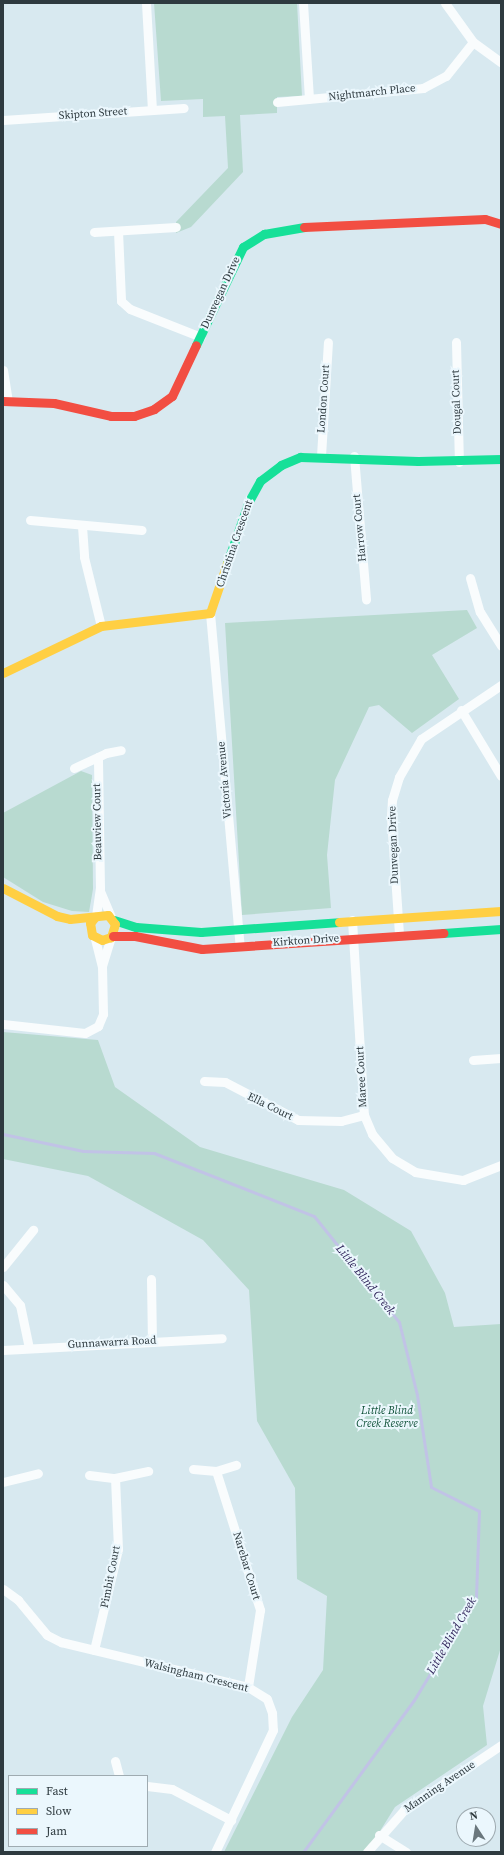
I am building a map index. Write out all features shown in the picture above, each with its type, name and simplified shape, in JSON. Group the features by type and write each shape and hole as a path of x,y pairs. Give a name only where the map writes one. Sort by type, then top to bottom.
{"street":[{"path":"146,3 152,110"},
{"path":"303,3 309,99"},
{"path":"445,3 473,42 501,62"},
{"name":"Nightmarch Place","path":"277,102 423,88 446,76 473,42"},
{"name":"Skipton Street","path":"3,120 184,108"},
{"name":"Dunvegan Drive","path":"6,401 54,403 111,416 134,416 154,410 172,396 243,248 264,234 298,227 485,219 501,224"},
{"path":"94,232 176,227"},
{"path":"118,231 121,301 130,309 201,337"},
{"name":"London Court","path":"320,456 328,342"},
{"name":"Dougal Court","path":"456,342 459,462"},
{"path":"3,370 6,401"},
{"name":"Christina Crescent","path":"210,613 249,501 260,481 281,465 300,457 320,456 354,456 459,462 501,459"},
{"name":"Harrow Court","path":"354,456 366,599"},
{"path":"30,520 82,526 142,530"},
{"path":"82,526 84,557 101,626"},
{"path":"470,578 480,612 501,646"},
{"path":"3,673 101,626 210,613"},
{"name":"Victoria Avenue","path":"210,613 240,946"},
{"name":"Dunvegan Drive","path":"399,934 392,800 399,776 421,739 461,710 501,685"},
{"path":"461,710 501,776"},
{"path":"74,768 98,757 121,750"},
{"name":"Beauview Court","path":"95,916 100,888 98,757"},
{"path":"3,888 41,909 70,919 93,936 102,940 112,936"},
{"name":"Beauview Court","path":"100,888 112,919"},
{"name":"Kirkton Drive","path":"112,919 136,927 180,931 238,929 398,916 501,911"},
{"path":"70,919 95,916 112,919 112,936 102,967"},
{"path":"3,1024 91,1031 98,1026 103,1014 102,967 90,924 95,916"},
{"name":"Maree Court","path":"352,920 364,1115 372,1134 392,1158 415,1172 463,1180 501,1165"},
{"name":"Kirkton Drive","path":"112,936 135,936 202,949 353,937 501,929"},
{"path":"473,1060 501,1058"},
{"name":"Ella Court","path":"204,1081 225,1082 298,1120 340,1121 364,1115"},
{"path":"3,1267 34,1230"},
{"path":"150,1279 152,1341"},
{"path":"3,1285 20,1304 29,1348"},
{"name":"Gunnawarra Road","path":"3,1350 222,1338"},
{"path":"194,1469 216,1471 236,1465"},
{"path":"89,1475 115,1478 148,1470"},
{"name":"Narebar Court","path":"216,1471 260,1610 248,1687"},
{"path":"3,1482 38,1473"},
{"name":"Pimbit Court","path":"94,1650 118,1549 115,1478"},
{"name":"Walsingham Crescent","path":"3,1589 18,1600 47,1635 94,1650 248,1687 266,1699 272,1713 273,1730 215,1852"},
{"name":"Manning Avenue","path":"367,1852 379,1835 404,1810 501,1745"},
{"path":"115,1761 119,1775"},
{"path":"148,1786 172,1789 231,1820"},
{"path":"379,1835 406,1852"}],"green space":[{"path":"154,3 297,3 302,96 277,97 277,113 240,115 243,172 191,227 176,233 176,222 228,168 225,116 203,117 203,99 161,101"},
{"path":"467,610 477,628 432,655 459,699 412,733 379,705 369,707 335,780 327,855 331,908 242,915 225,623"},
{"path":"81,771 92,775 93,889 89,912 72,911 43,902 3,877 3,813"},
{"name":"Little Blind Creek Reserve","path":"3,1032 98,1040 115,1087 200,1147 344,1190 411,1231 445,1293 454,1327 501,1324 501,1647 483,1706 487,1745 395,1807 367,1852 224,1852 292,1717 323,1670 327,1596 297,1579 295,1488 257,1421 249,1290 203,1240 88,1176 3,1159"}],"waterway":[{"name":"Little Blind Creek","path":"3,1134 83,1151 154,1153 314,1216 399,1322 417,1395 431,1487 479,1511 476,1598 414,1700 303,1852"}],"traffic: fast":[{"path":"196,345 243,247 264,234 304,227"},
{"path":"227,563 249,501 260,481 281,465 300,457 418,461 501,459"},
{"path":"114,920 136,927 201,932 339,922"},
{"path":"443,933 501,929"}],"traffic: slow":[{"path":"3,673 101,626 210,613 227,563"},
{"path":"3,888 57,916 70,919 108,915 115,924 111,937 102,940 92,935 90,923 95,917"},
{"path":"339,922 501,911"}],"traffic: jam":[{"path":"304,227 485,219 501,224"},
{"path":"3,401 54,403 111,416 134,416 154,409 172,396 196,345"},
{"path":"113,936 135,936 202,949 443,933"}]}
